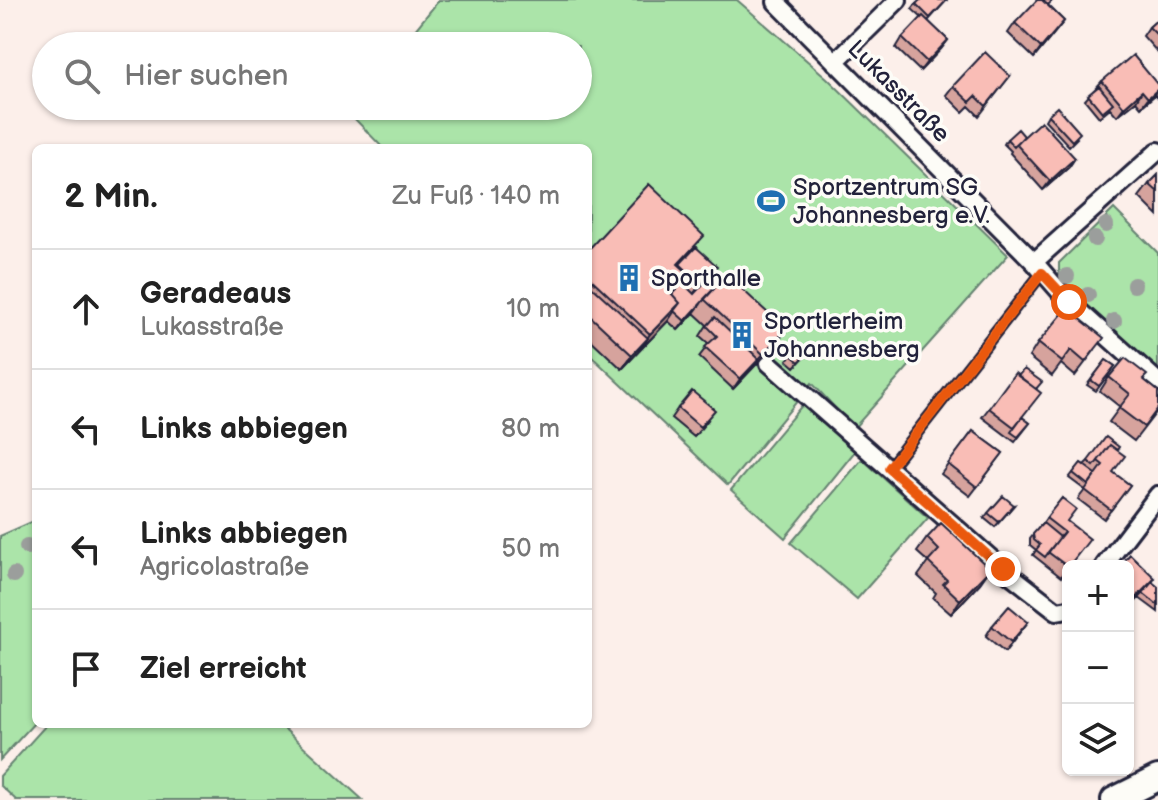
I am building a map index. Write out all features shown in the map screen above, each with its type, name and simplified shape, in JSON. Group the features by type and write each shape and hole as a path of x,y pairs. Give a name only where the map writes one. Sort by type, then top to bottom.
{"street":[{"path":"835,62 898,0"},
{"name":"Lukasstraße","path":"776,2 1038,267 1158,382"},
{"path":"1038,267 1158,151"},
{"path":"769,363 1003,569 1057,611 1062,610"},
{"path":"1109,560 1158,495"},
{"path":"1122,798 1158,778"}],"lane":[{"path":"889,468 1038,267"}],"green space":[{"name":"Sportzentrum SG Johannesberg e.V.","path":"439,0 737,0 827,78 1008,255 854,428 812,383 728,485 592,357 592,144 379,144 356,120 592,120 592,32 413,32"},
{"path":"1114,209 1158,253 1158,371 1059,280 1059,263"},
{"path":"804,403 856,450 785,538 731,490"},
{"path":"862,459 928,518 857,599 791,543"},
{"path":"32,522 32,725 0,760 0,536"},
{"path":"43,728 283,728 363,800 16,800 0,785 0,776"}],"building":[{"path":"920,0 946,1 930,18 916,4"},
{"path":"1037,0 1042,0 1064,21 1041,48 1015,23"},
{"path":"923,16 948,40 927,62 902,38"},
{"path":"1158,19 1158,36 1149,27"},
{"path":"985,52 1010,76 986,106 976,96 970,102 953,86"},
{"path":"1133,55 1158,89 1148,98 1142,91 1124,107 1102,81"},
{"path":"1099,86 1113,103 1102,112 1088,95"},
{"path":"1057,107 1080,133 1072,141 1048,115"},
{"path":"1041,121 1075,158 1050,181 1016,144"},
{"path":"1018,129 1024,136 1014,147 1007,139"},
{"path":"1158,175 1158,192 1149,184"},
{"name":"Sporthalle","path":"649,184 704,236 678,264 689,274 671,293 680,303 650,334 592,280 592,246"},
{"path":"696,247 717,266 701,284 680,264"},
{"path":"727,275 786,330 763,354 704,299"},
{"path":"706,281 714,289 685,321 674,311 680,303 672,294 683,283 694,294"},
{"path":"592,287 648,338 632,355 592,318"},
{"path":"1067,308 1104,338 1085,362 1071,350 1062,362 1038,343"},
{"path":"715,317 759,359 740,379 705,347 717,336 707,326"},
{"path":"797,348 805,356 799,362 791,355"},
{"path":"1125,358 1147,375 1143,379 1158,391 1158,408 1144,427 1119,408 1130,394 1109,377"},
{"path":"1106,360 1115,366 1099,386 1091,380"},
{"path":"1024,369 1042,382 1036,389 1018,376"},
{"path":"1015,373 1041,393 1014,427 989,408"},
{"path":"692,391 715,410 700,427 678,408"},
{"path":"1022,417 1030,423 1018,437 1011,432"},
{"path":"973,431 1003,453 977,487 948,464"},
{"path":"1106,437 1119,447 1117,450 1110,445 1094,466 1088,461"},
{"path":"1110,445 1125,456 1113,472 1130,485 1111,510 1085,490 1103,465 1098,461"},
{"path":"1081,463 1096,474 1088,485 1073,473"},
{"path":"1003,496 1014,505 999,522 988,513"},
{"path":"1062,498 1076,509 1067,521 1090,539 1074,560 1062,560 1062,562 1048,552 1064,532 1046,518"},
{"path":"941,523 990,569 960,600 943,584 947,580 928,562 939,550 927,538"},
{"path":"1043,523 1060,537 1045,557 1036,550 1040,545 1033,534"},
{"path":"1130,554 1155,578 1134,600 1134,560 1125,560"},
{"path":"1152,582 1158,587 1158,605 1143,593"},
{"path":"1009,606 1028,622 1011,642 992,626"}],"place":[{"name":"Sportzentrum SG Johannesberg e.V.","path":"771,201"},
{"name":"Sporthalle","path":"629,278"},
{"name":"Sportlerheim Johannesberg","path":"742,335"}],"route":[{"path":"1003,569 889,468 1042,273 1069,302"}]}
